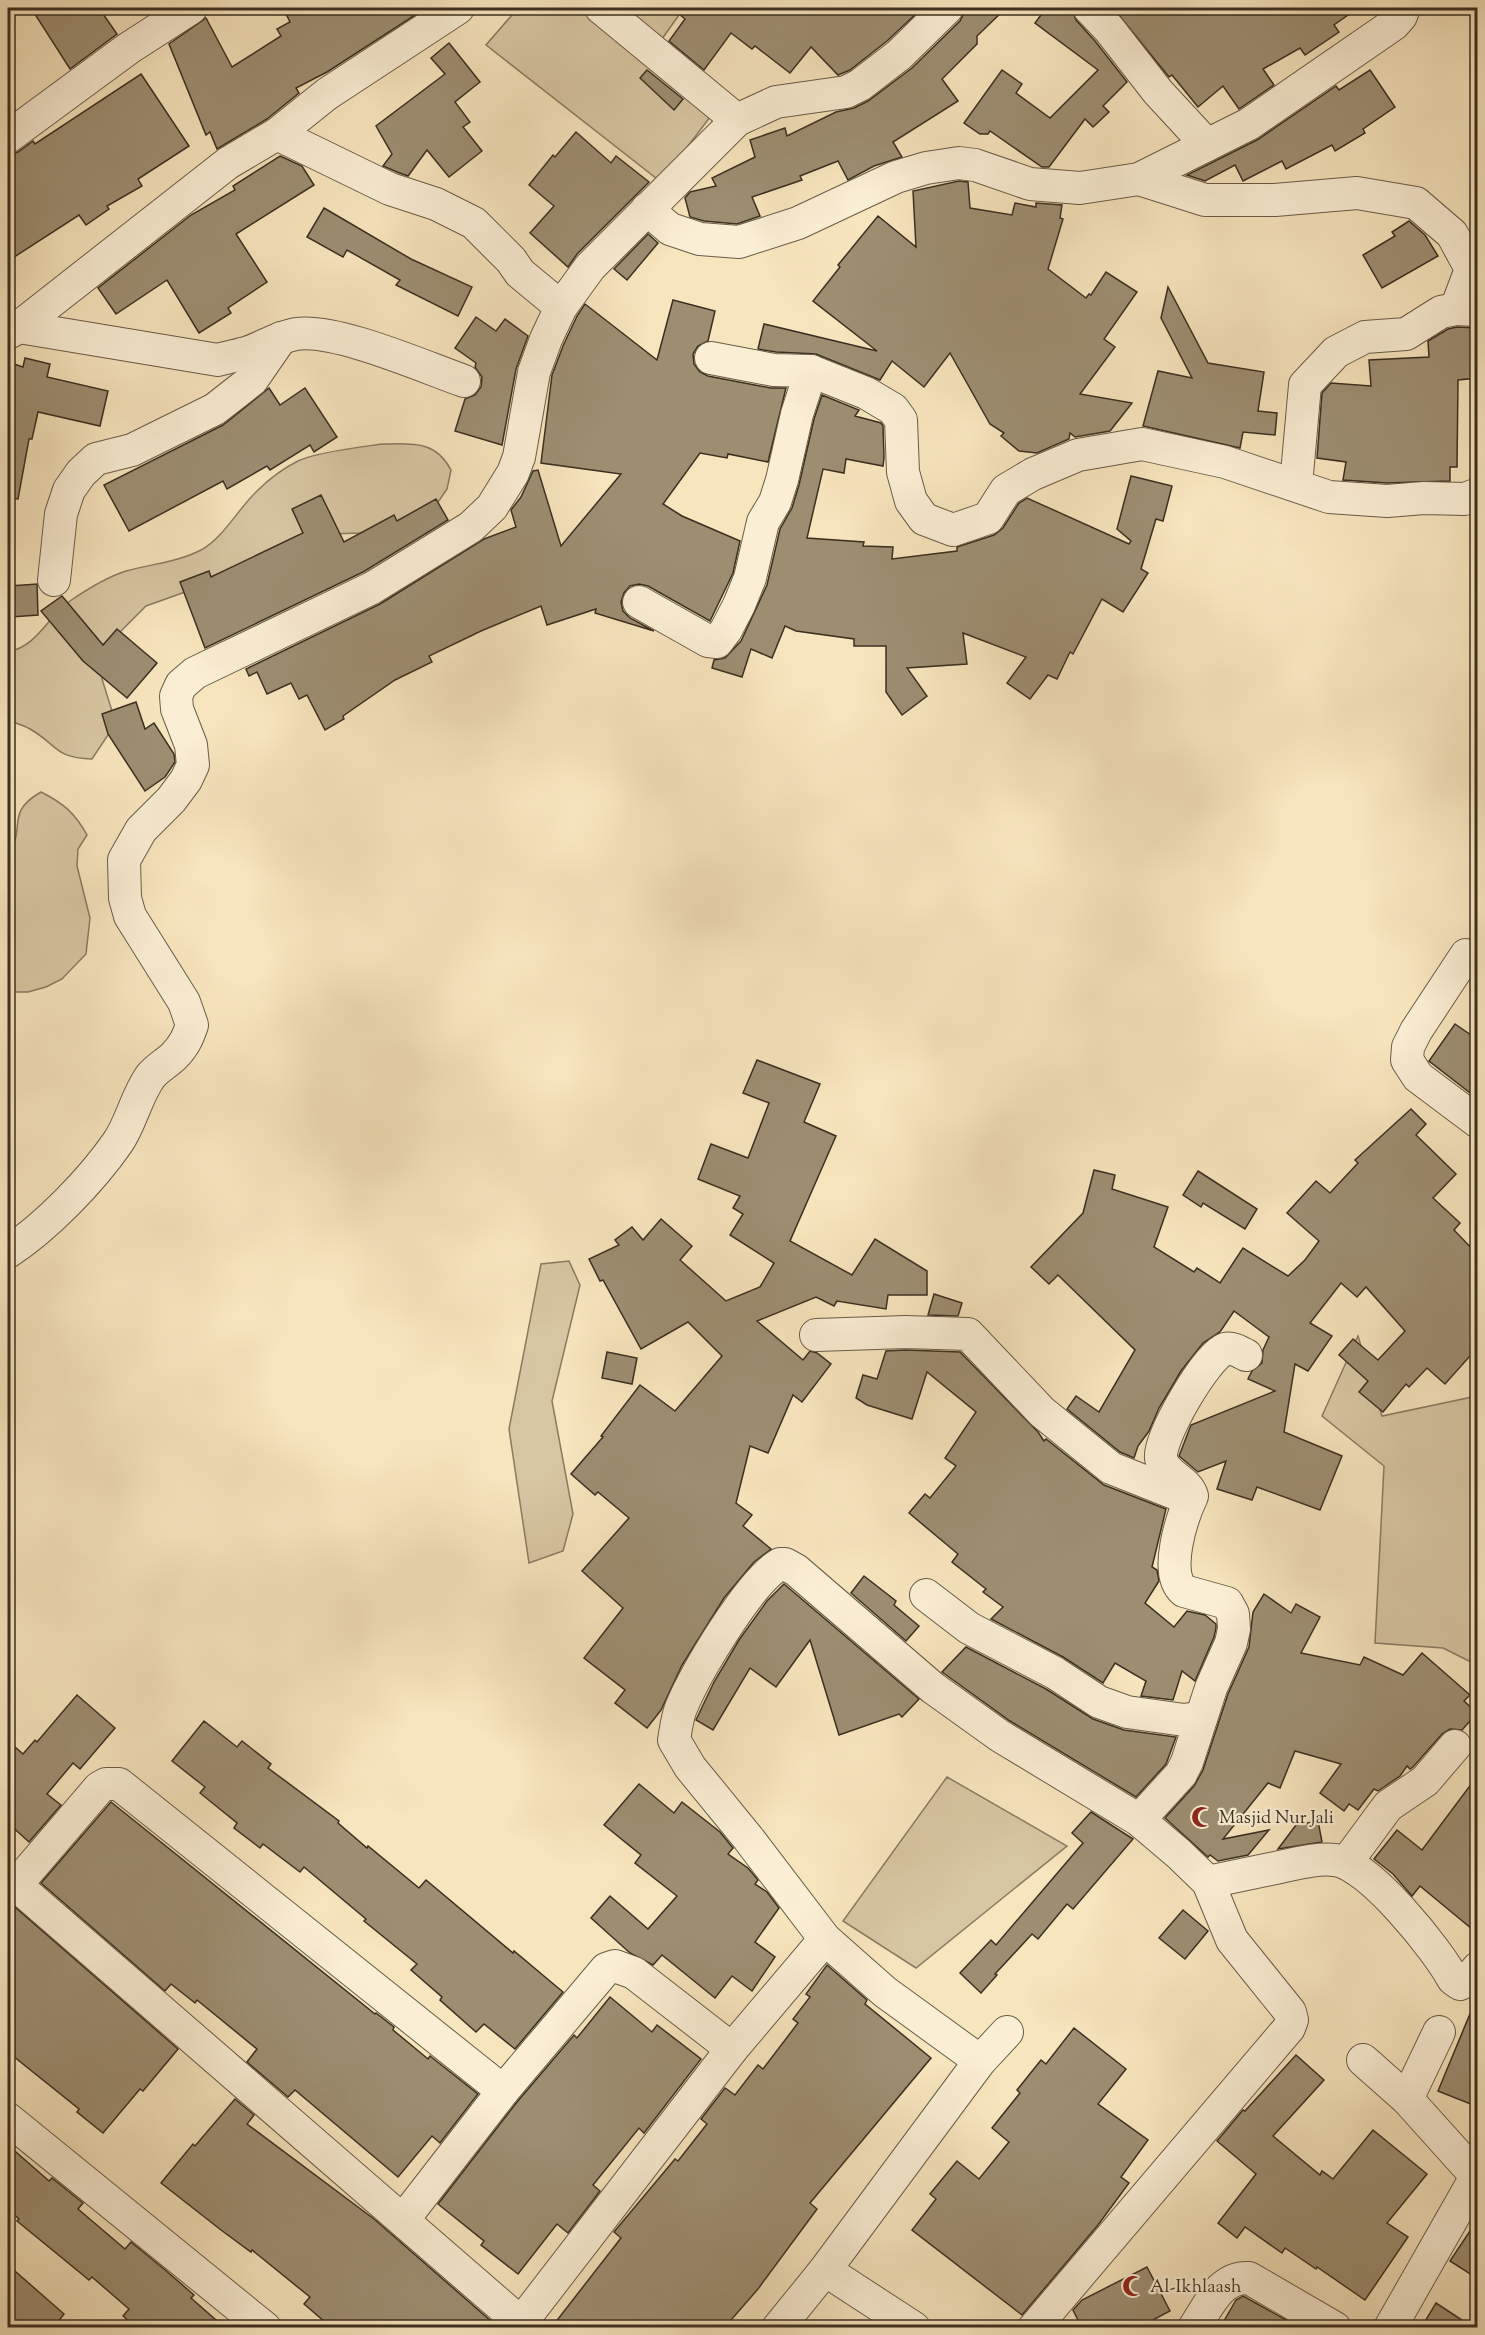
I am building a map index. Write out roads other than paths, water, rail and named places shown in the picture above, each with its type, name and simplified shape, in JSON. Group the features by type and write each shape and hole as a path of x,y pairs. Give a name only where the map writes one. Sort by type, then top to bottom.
{"street":[{"path":"8,137 129,48 191,8"},
{"path":"13,330 228,163 277,134 327,94 458,8"},
{"path":"601,8 736,120"},
{"path":"8,1252 73,1197 119,1141 135,1103 152,1075 186,1042 192,1025 184,1002 130,915 125,898 124,860 141,830 186,780 193,765 191,745 177,709 176,696 181,685 195,673 372,588 471,527 492,507 506,488 519,457 534,372 561,307 590,267 736,120 776,102 846,92 861,85 899,54 947,8"},
{"path":"1089,8 1109,29 1158,92 1207,145"},
{"path":"647,209 670,229 700,239 739,242 798,223 896,177 926,168 959,163 975,165 1030,184 1080,188 1139,179 1249,124 1384,31 1401,16 1404,8"},
{"path":"277,134 390,189 436,204 474,224 511,260 520,273 561,307"},
{"path":"1139,179 1205,200 1275,200 1357,193 1416,202 1452,234 1471,269 1467,310 1441,312 1406,334 1365,337 1336,352 1316,371 1305,385 1296,485"},
{"path":"13,330 218,360 247,352 281,338 299,334 315,334 356,343 464,381"},
{"path":"54,580 62,514 69,490 81,473 96,459 132,450 214,409 252,380 281,338"},
{"path":"711,358 774,370 811,370 866,393 898,415 901,420 903,472 911,501 924,519 953,530 988,518 1006,490 1033,474 1077,455 1142,444 1225,462 1329,497 1387,501 1424,498 1465,499 1478,494"},
{"path":"639,602 708,641 717,642 726,630 750,578 763,522 775,502 797,414 811,370"},
{"path":"1466,956 1416,1031 1408,1047 1407,1060 1418,1077 1478,1122"},
{"path":"816,1335 906,1332 968,1334 1042,1412 1111,1468 1190,1500"},
{"path":"1139,1820 1181,1774 1211,1688 1228,1653 1234,1622 1232,1608 1227,1603 1185,1591 1179,1587 1174,1570 1176,1546 1192,1496 1189,1489 1163,1466 1160,1455 1177,1413 1207,1365 1226,1349 1231,1348 1246,1355"},
{"path":"980,2061 885,1992 825,1939 690,1767 674,1740 681,1709 728,1626 759,1583 780,1564 796,1570 933,1688 971,1716 1045,1764 1139,1820 1208,1881 1232,1940 1287,2006 1292,2020 1289,2028 1034,2328"},
{"path":"926,1595 969,1628 1055,1673 1099,1702 1128,1712 1184,1720 1201,1718"},
{"path":"1346,1863 1383,1811 1425,1781 1455,1746"},
{"path":"502,2091 119,1784 106,1784 99,1788 12,1882 403,2220 519,2325 732,2049 825,1939"},
{"path":"1208,1881 1316,1860 1337,1860 1361,1871 1424,1936 1453,1979 1460,1984 1468,1980 1478,1968"},
{"path":"403,2220 502,2091 606,1969 615,1966 634,1973 732,2049"},
{"path":"778,2328 825,2270 980,2061 1007,2032"},
{"path":"1407,2099 1439,2032"},
{"path":"1363,2060 1407,2099 1477,2177 1390,2328"},
{"path":"8,2119 266,2328"},
{"path":"825,2270 914,2328"},
{"path":"1194,2328 1224,2284 1239,2278 1248,2278 1335,2328"}],"place":[{"name":"Masjid Nur Jali","path":"1202,1817"},
{"name":"Al-Ikhlaash","path":"1133,2286"}]}
